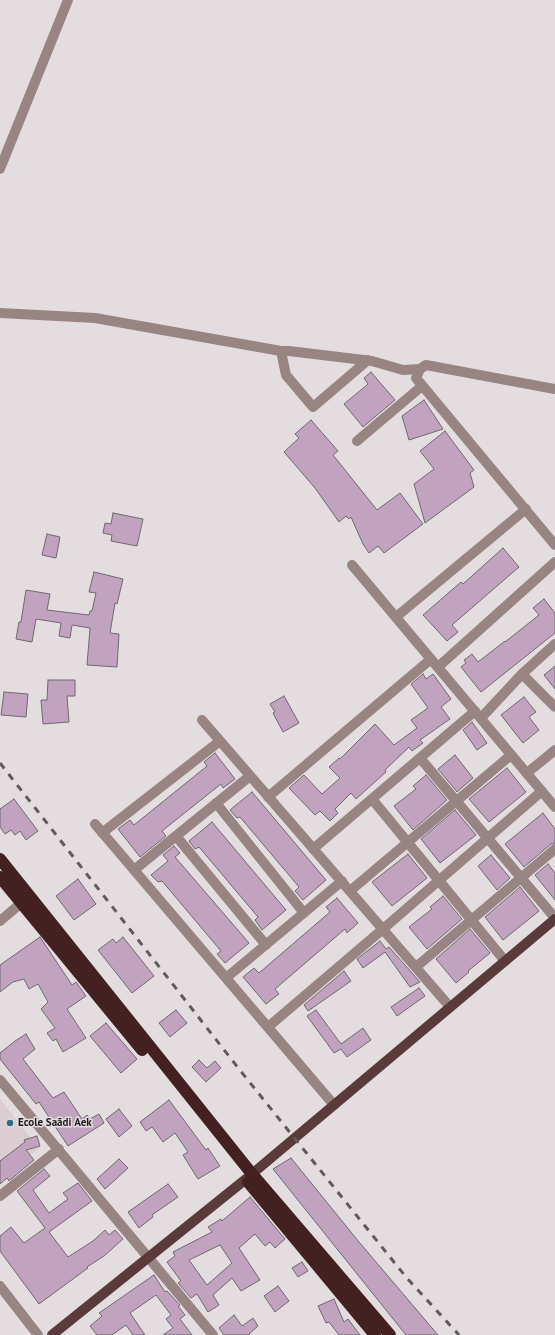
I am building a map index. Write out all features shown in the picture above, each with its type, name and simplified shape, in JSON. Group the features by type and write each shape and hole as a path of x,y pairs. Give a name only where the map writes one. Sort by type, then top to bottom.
{"highway":[{"path":"0,859 26,900 203,1124 390,1335"},
{"path":"0,876 26,900"},
{"path":"249,1176 375,1335"}],"main road":[{"path":"52,1335 249,1176 555,918"}],"street":[{"path":"0,169 68,0"},
{"path":"0,313 95,318 281,351 289,350 368,360 403,370 420,369 426,365 554,387"},
{"path":"281,351 286,375 313,407 368,360"},
{"path":"420,369 416,378 422,386 555,544"},
{"path":"357,441 422,386"},
{"path":"396,617 526,509"},
{"path":"268,797 434,663 555,562"},
{"path":"352,565 555,807"},
{"path":"313,849 420,758 478,715 555,644"},
{"path":"522,674 555,707"},
{"path":"202,720 450,1007"},
{"path":"102,833 220,741"},
{"path":"527,773 555,750"},
{"path":"350,891 511,755"},
{"path":"420,758 555,918"},
{"path":"134,870 250,776"},
{"path":"268,1027 542,791"},
{"path":"372,799 505,961"},
{"path":"216,803 304,913"},
{"path":"95,824 334,1105"},
{"path":"176,836 266,945"},
{"path":"416,967 555,849"},
{"path":"226,978 342,881"},
{"path":"0,921 26,900"},
{"path":"1,1083 59,1149 214,1335"},
{"path":"0,1196 59,1149"},
{"path":"0,1286 38,1335"}],"shaded area":[{"name":"Ecole Saãdi Aek","path":"0,1099 39,1148 0,1179"}],"building":[{"path":"371,372 395,400 363,427 344,404 368,384 364,378"},
{"path":"424,400 443,429 409,440 402,416"},
{"path":"311,420 338,451 333,455 377,510 400,493 423,524 384,553 378,546 369,553 363,544 351,517 349,519 346,516 339,522 315,488 284,452 299,438 295,434"},
{"path":"445,431 474,470 470,473 474,487 425,523 414,484 434,469 420,451"},
{"path":"113,513 143,519 137,546 111,541 112,535 103,533 105,523 111,524"},
{"path":"47,534 60,537 56,558 42,555"},
{"path":"503,548 519,567 452,625 458,632 447,641 423,615 461,582 463,584"},
{"path":"94,572 123,579 117,604 115,603 110,633 119,634 117,667 87,665 90,628 72,625 70,638 59,636 61,623 36,619 32,642 16,639 19,622 21,622 26,590 50,594 47,610 89,615 90,611 92,611 96,593 89,592"},
{"path":"544,599 555,613 555,633 481,692 461,667 466,663 464,660 472,654 478,662 505,642 539,615 533,608"},
{"path":"555,666 555,689 544,675"},
{"path":"423,674 426,679 433,674 451,699 441,707 450,719 420,740 423,743 412,751 409,747 385,770 386,772 356,799 351,793 335,809 338,813 330,821 320,811 315,815 289,788 304,775 322,794 340,778 329,767 339,758 340,759 375,724 394,745 417,728 411,720 428,708 411,684"},
{"path":"48,680 75,680 75,696 67,696 69,722 43,724 41,700 47,700"},
{"path":"4,692 28,694 26,717 1,715"},
{"path":"284,696 299,723 283,732 270,704"},
{"path":"524,697 536,712 529,717 539,730 523,743 501,715"},
{"path":"472,722 487,743 477,750 463,730"},
{"path":"215,753 235,779 223,788 221,784 162,831 166,836 140,857 118,829 130,820 134,825 207,766 204,762"},
{"path":"455,755 473,778 457,792 438,769"},
{"path":"507,768 526,792 489,822 469,799"},
{"path":"426,775 447,800 413,830 394,806 416,789 413,786"},
{"path":"252,792 326,880 303,900 295,891 299,887 240,817 237,818 230,810"},
{"path":"14,799 38,831 26,840 20,831 15,835 11,830 5,834 0,827 0,809"},
{"path":"455,810 476,835 440,863 421,839"},
{"path":"543,813 555,829 555,843 551,844 524,867 505,844"},
{"path":"212,822 286,910 262,930 255,920 258,917 199,847 195,849 189,841"},
{"path":"174,846 180,853 175,857 249,943 225,963 217,954 221,951 162,881 158,882 151,875 168,861 163,855"},
{"path":"408,854 427,878 392,906 372,882"},
{"path":"491,855 510,878 497,890 478,866"},
{"path":"548,864 555,873 555,900 535,875"},
{"path":"78,879 96,904 74,920 56,896"},
{"path":"520,887 539,911 503,940 485,917"},
{"path":"443,896 462,919 427,949 409,927 432,909 430,907"},
{"path":"337,898 358,923 347,933 345,929 275,989 279,994 266,1004 243,977 254,968 259,973 330,912 326,907"},
{"path":"470,929 490,953 456,983 436,959"},
{"path":"40,937 72,985 76,982 86,996 67,1009 86,1038 63,1052 56,1039 53,1041 47,1033 55,1028 41,1009 48,1002 38,984 29,989 24,979 13,982 0,992 0,965"},
{"path":"123,937 154,976 132,993 98,950 113,939 116,943"},
{"path":"380,941 386,949 389,947 420,982 410,987 385,952 363,968 357,959"},
{"path":"344,971 351,981 308,1011 304,1005"},
{"path":"419,988 425,996 397,1016 391,1007"},
{"path":"176,1010 187,1023 170,1037 159,1023"},
{"path":"316,1010 341,1044 363,1028 371,1040 347,1057 341,1049 334,1053 307,1016"},
{"path":"106,1023 137,1059 121,1073 90,1036"},
{"path":"26,1034 35,1049 23,1059 53,1098 64,1092 82,1119 87,1115 90,1119 99,1114 104,1123 68,1146 39,1102 36,1104 0,1059 0,1053"},
{"path":"199,1060 207,1068 215,1061 221,1068 206,1082 192,1067"},
{"path":"169,1100 206,1150 208,1148 220,1166 198,1179 183,1155 188,1152 175,1133 163,1142 152,1127 146,1131 140,1122"},
{"path":"119,1109 132,1126 119,1137 106,1119"},
{"path":"37,1136 40,1146 26,1150 34,1160 9,1181 7,1178 0,1184 0,1161 25,1142 24,1140"},
{"path":"291,1158 359,1242 438,1335 406,1335 273,1169"},
{"path":"119,1159 128,1168 105,1189 97,1179"},
{"path":"44,1169 50,1176 33,1190 49,1213 68,1199 63,1193 78,1183 92,1201 49,1232 68,1257 93,1241 105,1230 109,1235 115,1230 123,1239 104,1256 87,1267 88,1268 39,1304 0,1251 0,1236 11,1227 24,1243 45,1228 17,1191"},
{"path":"168,1184 178,1197 152,1215 153,1217 139,1228 128,1212"},
{"path":"250,1197 285,1239 275,1248 270,1242 265,1246 255,1234 239,1248 260,1280 241,1291 232,1278 213,1295 219,1305 208,1312 197,1294 191,1298 178,1283 181,1281 167,1262 175,1256 173,1252 212,1232 208,1227 221,1219 222,1221","holes":["220,1245 232,1263 207,1285 189,1260"]},
{"path":"302,1262 308,1271 298,1277 292,1268"},
{"path":"154,1275 165,1292 167,1291 180,1305 178,1306 185,1315 180,1319 192,1335 163,1335 173,1328 166,1319 171,1315 156,1295 130,1313 145,1335 133,1335 126,1325 112,1335 97,1335 90,1326 102,1316 99,1313"},
{"path":"278,1286 289,1301 275,1312 264,1296"},
{"path":"334,1299 344,1322 348,1319 360,1335 339,1335 329,1322 326,1323 318,1306"},
{"path":"234,1315 242,1326 253,1318 258,1326 249,1334 250,1335 224,1335 219,1328"}],"railway":[{"path":"0,763 239,1069 406,1277 459,1335"}],"place":[{"name":"Ecole Saãdi Aek","path":"10,1123"}]}
